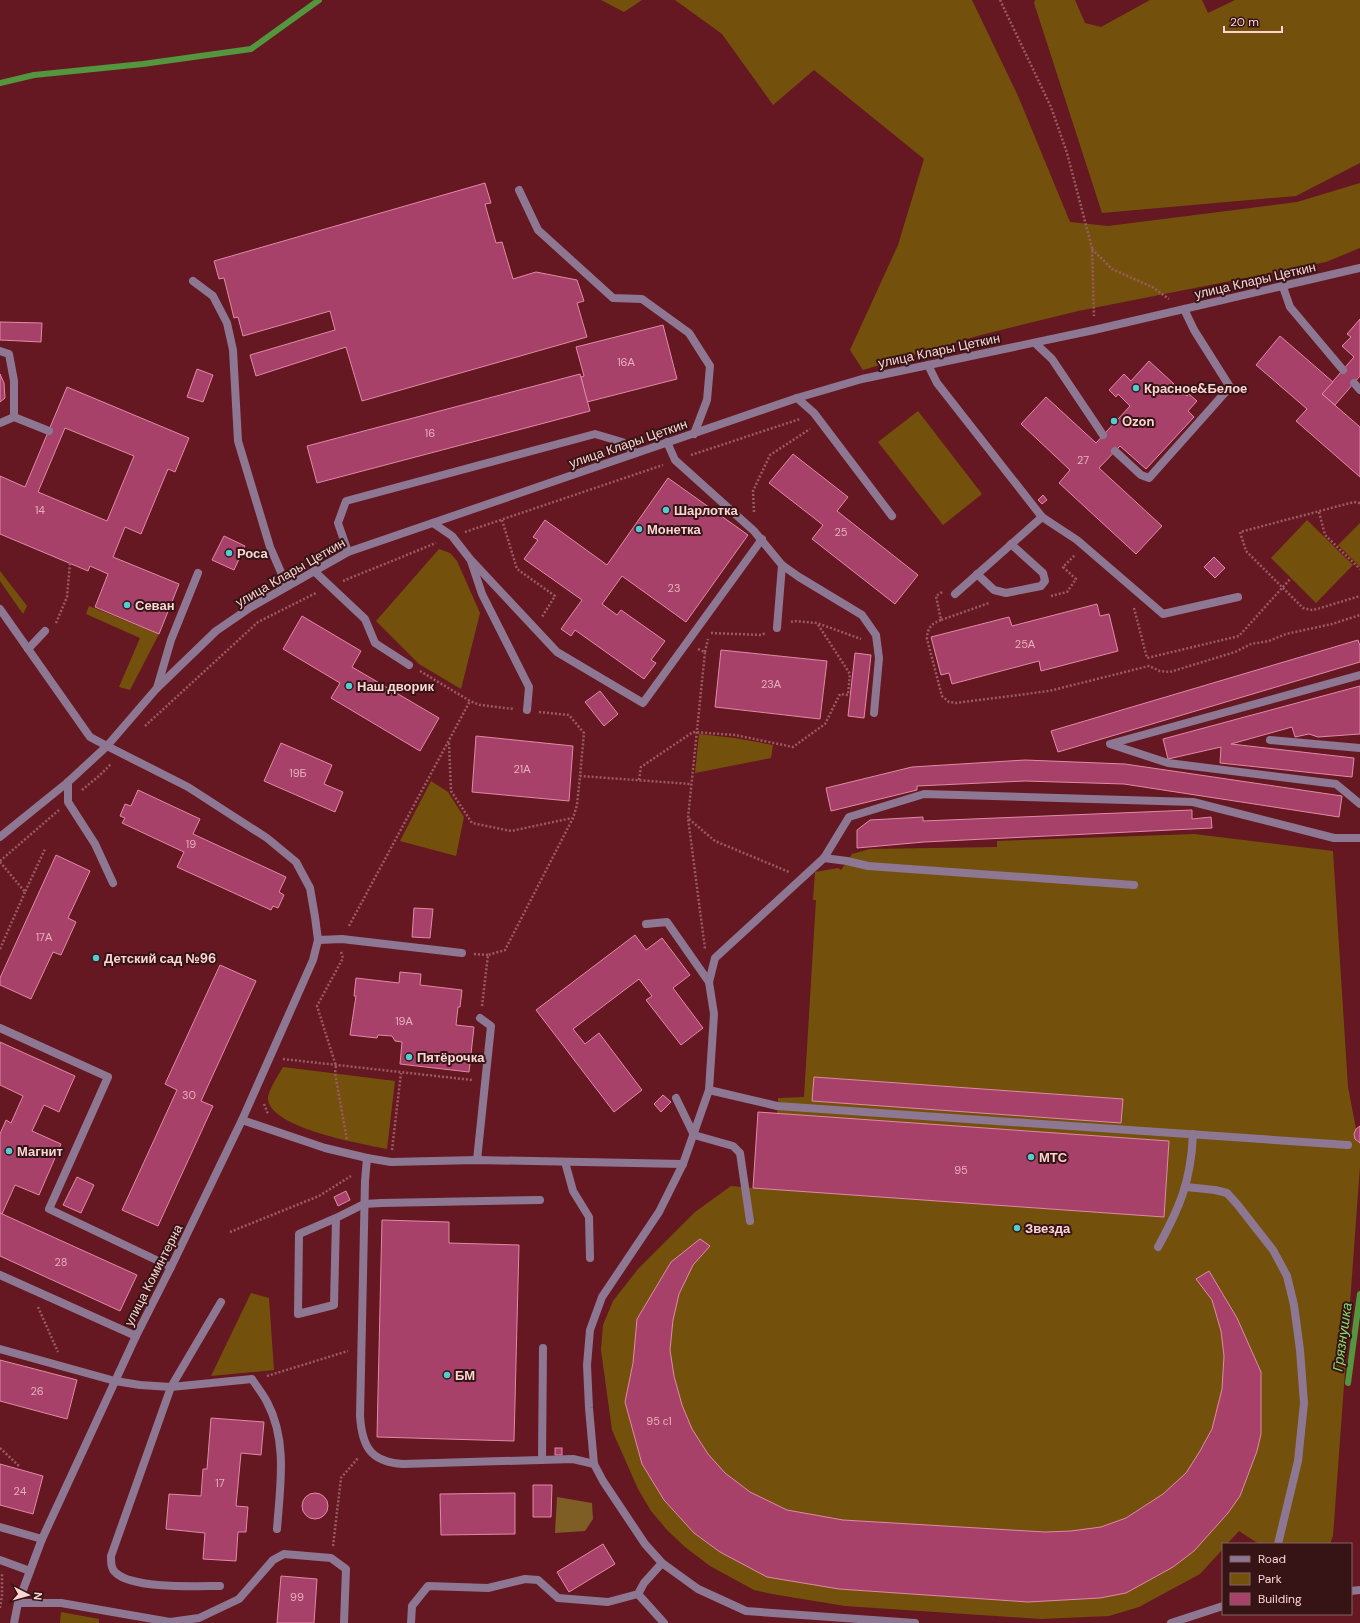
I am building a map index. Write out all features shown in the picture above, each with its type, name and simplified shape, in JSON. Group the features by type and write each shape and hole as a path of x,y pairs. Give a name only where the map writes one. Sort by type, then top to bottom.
{"street":[{"path":"519,190 538,230 613,298 642,299 689,333 710,366 707,400 694,434"},
{"name":"улица Клары Цеткин","path":"0,837 68,782 106,746 157,688 216,631 287,586 348,552 796,398 862,379 1094,330 1360,268"},
{"path":"193,281 213,296 226,323 233,350 238,441 270,547 287,586"},
{"path":"1283,287 1290,306 1343,370"},
{"path":"1115,451 1141,475 1149,478 1230,387 1194,330 1184,309"},
{"path":"1035,342 1052,359 1103,435"},
{"path":"0,351 9,354 14,381 14,417"},
{"path":"928,365 937,382 1042,517 1077,540 1163,614 1238,597"},
{"path":"1354,383 1360,390"},
{"path":"796,398 814,413 892,516"},
{"path":"0,423 14,417 49,431"},
{"path":"348,552 338,523 346,501 595,434 622,442 636,453"},
{"path":"667,442 675,460 754,531 782,565 862,615 876,635 879,658 874,712"},
{"path":"955,594 1042,517"},
{"path":"433,523 452,536 470,559 557,652 644,703 762,540"},
{"path":"977,574 994,590 1006,593 1040,586 1045,581 1043,573 1011,544"},
{"path":"470,559 482,594 529,687 527,710"},
{"path":"777,628 782,565"},
{"path":"314,571 364,619 375,643 409,665"},
{"path":"157,688 170,640 198,573"},
{"path":"0,609 90,737 188,787 267,838 296,862 310,888 318,940 342,939 462,953"},
{"path":"28,649 45,631"},
{"path":"1360,675 1110,744 1168,763 1336,784 1360,804"},
{"path":"1270,740 1360,748"},
{"path":"68,782 68,802 95,844 113,883"},
{"path":"915,1623 746,1611 698,1589 662,1563 645,1544 602,1481 594,1464 587,1365 590,1330 602,1297 659,1212 683,1164 694,1135 709,1090 714,1014 710,982 715,958 824,858 849,817 924,794 1193,802 1334,838 1360,838"},
{"path":"824,858 868,866 1134,886"},
{"path":"646,924 666,922 710,982"},
{"name":"улица Коминтерна","path":"14,1623 18,1603 42,1539 136,1336 242,1120 313,960 318,940"},
{"path":"477,1160 491,1026 480,1018"},
{"path":"0,1028 108,1077 49,1209 171,1267"},
{"path":"709,1090 778,1106 1348,1145"},
{"path":"676,1098 694,1135 733,1146 740,1153 750,1222"},
{"path":"242,1120 325,1148 391,1162 477,1160 683,1164"},
{"path":"1158,1248 1175,1216 1186,1187 1192,1154 1193,1134"},
{"path":"367,1158 364,1204 361,1433 373,1455 381,1460 392,1463 573,1459 594,1464"},
{"path":"564,1162 573,1191 589,1217 590,1258"},
{"path":"1186,1187 1215,1190 1227,1194 1237,1204 1273,1250 1287,1276 1294,1305 1304,1403 1298,1461 1278,1543"},
{"path":"336,1218 334,1305 298,1314 299,1234 364,1204 540,1200"},
{"path":"0,1275 136,1336"},
{"path":"220,1586 156,1585 125,1579 116,1573 112,1566 112,1556 171,1387 221,1302"},
{"path":"542,1460 543,1348"},
{"path":"0,1349 115,1381 140,1385 171,1387 252,1379 267,1403 281,1446 277,1528"},
{"path":"0,1527 42,1539"},
{"path":"18,1603 61,1603 170,1622 199,1618 239,1599 274,1560 284,1554 331,1558 346,1569 344,1623"},
{"path":"0,1560 30,1571"},
{"path":"411,1623 412,1606 428,1586 488,1588 524,1579 538,1580 558,1598 608,1602 638,1594 644,1583 662,1563"},
{"path":"638,1594 664,1623"},
{"path":"1171,1623 1222,1606"}],"path":[{"path":"1000,0 1051,107 1067,153 1092,248 1094,330"},
{"path":"1092,248 1112,269 1152,287 1184,309"},
{"path":"126,724 138,732 258,622 328,586 452,536 762,432 814,413"},
{"path":"754,531 753,491 770,455 812,428"},
{"path":"1360,503 1354,502 1240,532 1246,551 1303,608 1312,610 1317,609 1360,596"},
{"path":"1319,512 1324,535 1360,569"},
{"path":"502,520 517,569 555,596 534,628"},
{"path":"1075,578 1063,567 1078,552"},
{"path":"54,629 67,597 70,563"},
{"path":"941,620 934,622 927,634 927,639 942,696 949,702 956,703 1049,691 1149,666 1160,671 1170,672 1235,652 1251,644 1269,641 1286,634 1332,624 1360,615"},
{"path":"639,780 641,767 693,732 735,735 793,747 825,724 840,694 848,695 850,674 817,623"},
{"path":"687,643 705,652 688,818 705,951"},
{"path":"409,665 470,701 480,705 569,715 584,733 577,805 573,818 505,950 488,955 480,1018"},
{"path":"347,1140 335,1073 336,1066 317,1006 343,958 339,947 342,939 385,857 449,743 470,701"},
{"path":"449,743 451,791 472,823 512,831 573,818"},
{"path":"25,892 0,862 100,775 121,752"},
{"path":"580,776 691,784"},
{"path":"688,818 715,841 803,878"},
{"path":"0,949 46,849"},
{"path":"270,1058 470,1080"},
{"path":"391,1162 401,1073"},
{"path":"261,1098 269,1116 283,1134"},
{"path":"230,1232 318,1196 366,1168"},
{"path":"29,1287 65,1367"},
{"path":"252,1379 276,1374 362,1347"},
{"path":"331,1558 341,1478 367,1446"},
{"path":"0,1448 19,1466"}],"green space":[{"path":"601,0 642,0 624,12"},
{"path":"675,0 972,0 1018,96 1070,222 1108,226 1297,202 1360,183 1360,248 1326,262 1078,311 977,336 863,370 850,350 898,245 924,159 814,70 773,105 722,34"},
{"path":"1035,0 1075,0 1085,23 1101,27 1150,0 1202,0 1208,13 1235,0 1360,0 1360,163 1296,196 1102,213 1034,3"},
{"path":"918,411 982,494 943,525 878,442"},
{"path":"1307,520 1353,565 1316,603 1271,558"},
{"path":"1360,523 1360,567 1338,545"},
{"path":"439,549 450,553 457,561 480,613 461,689 419,664 376,621"},
{"path":"0,571 27,606 23,614 0,581"},
{"path":"89,606 159,634 130,690 119,687 140,638 86,614"},
{"path":"699,734 735,738 773,745 771,758 695,773"},
{"path":"431,781 448,792 464,817 456,856 400,841"},
{"name":"Звезда","path":"1194,834 1333,851 1348,1087 1356,1129 1355,1139 1360,1143 1360,1166 1333,1536 1330,1543 1257,1543 1239,1531 1228,1543 1222,1543 1222,1550 1200,1574 1139,1607 1109,1616 1041,1619 845,1606 754,1590 710,1566 685,1547 667,1530 651,1511 638,1489 612,1430 601,1350 603,1325 613,1301 638,1269 695,1212 731,1186 753,1188 758,1112 777,1113 778,1098 804,1097 816,900 813,900 815,872 838,868 841,870 852,854 870,849 997,847 997,841"},
{"path":"283,1067 395,1081 387,1149 320,1134 285,1119 274,1110 268,1100 269,1092"},
{"path":"251,1293 269,1298 274,1370 211,1376"},
{"path":"61,1612 99,1619 99,1623 60,1623"}],"shaded area":[{"path":"557,1497 592,1503 593,1519 585,1531 555,1533"}],"building":[{"path":"485,183 491,203 485,204 496,243 502,242 513,279 536,272 577,280 584,301 577,303 587,337 362,401 346,347 256,376 250,355 335,330 330,311 243,336 238,317 234,318 224,278 219,279 214,261"},
{"path":"1360,319 1360,376 1335,405 1322,394 1354,357 1342,346 1351,337 1347,334"},
{"path":"0,322 42,323 41,342 0,340"},
{"path":"663,325 677,379 587,402 581,377 584,376 576,347"},
{"path":"1280,336 1333,382 1322,394 1360,427 1360,477 1296,421 1307,409 1256,365"},
{"path":"1149,361 1187,396 1189,394 1197,401 1188,411 1194,417 1146,469 1120,446 1099,468 1162,526 1136,554 1059,483 1070,470 1021,424 1046,397 1096,443 1130,406 1118,394 1116,397 1109,390 1124,374 1131,381"},
{"path":"197,369 213,375 203,402 187,397"},
{"path":"0,374 4,383 5,398 0,402"},
{"path":"580,374 590,411 317,483 307,446"},
{"path":"67,387 189,438 175,472 168,469 141,534 125,527 113,557 179,584 159,634 95,607 108,574 90,566 88,571 0,534 0,476 25,487","holes":["65,428 134,456 107,521 38,492"]},
{"path":"793,454 848,497 837,511 918,575 895,604 812,539 823,525 769,483"},
{"path":"668,478 748,535 686,622 622,576 602,604 617,615 621,610 665,641 651,660 656,663 644,679 575,630 571,636 561,629 582,600 524,559 538,540 533,537 545,520 607,565"},
{"path":"1043,495 1047,500 1042,504 1038,500"},
{"name":"Роса","path":"224,536 245,546 234,570 212,560"},
{"path":"1214,557 1225,568 1215,578 1204,567"},
{"path":"1097,604 1100,616 1109,614 1118,651 1041,671 1039,661 952,684 949,673 941,675 931,637 1009,617 1012,626"},
{"path":"302,616 361,651 352,667 439,718 420,751 331,698 340,683 283,649"},
{"path":"1358,640 1360,646 1360,662 1058,752 1051,731"},
{"path":"721,650 827,661 820,719 715,707"},
{"path":"855,653 871,655 864,718 848,716"},
{"path":"1360,686 1360,734 1318,737 1309,734 1295,737 1292,727 1231,744 1354,758 1352,777 1220,763 1221,747 1168,759 1163,739"},
{"path":"600,691 618,714 604,726 585,702"},
{"path":"476,736 573,746 569,801 472,792"},
{"path":"281,743 332,765 324,784 343,792 335,812 264,781"},
{"path":"1025,760 1125,764 1342,796 1339,817 1124,784 1025,781 917,786 917,790 831,811 826,788 912,767"},
{"path":"138,790 200,819 193,834 286,877 279,892 284,895 278,908 273,906 271,910 177,867 184,852 122,823 125,818 120,816 125,804 131,806"},
{"path":"1192,810 1192,819 1211,817 1212,828 924,842 857,848 857,830 870,820 923,817 923,821"},
{"path":"56,855 90,871 68,918 76,922 61,955 53,952 31,999 0,985 0,978"},
{"path":"414,908 433,909 430,938 412,937"},
{"path":"635,935 646,950 662,938 690,975 673,988 703,1028 681,1045 646,1000 652,996 639,979 573,1029 585,1044 599,1033 642,1090 614,1112 536,1010"},
{"path":"220,965 256,981 201,1101 213,1106 158,1226 122,1210 177,1090 165,1084"},
{"path":"400,972 421,974 420,985 462,990 456,1025 474,1027 469,1072 400,1064 402,1042 395,1041 392,1036 378,1035 377,1038 350,1035 356,996 354,996 356,978 399,983"},
{"path":"0,1042 75,1076 59,1112 44,1105 32,1131 61,1144 39,1195 15,1185 2,1214 0,1213 0,1134 6,1120 11,1123 23,1096 0,1085"},
{"path":"814,1077 1123,1099 1121,1123 812,1101"},
{"path":"663,1095 671,1102 661,1112 654,1104"},
{"path":"758,1112 1169,1141 1164,1217 753,1188"},
{"path":"1360,1126 1360,1143 1355,1139 1354,1134 1356,1129"},
{"path":"77,1177 94,1185 81,1213 63,1205"},
{"path":"346,1191 350,1200 338,1206 334,1197"},
{"path":"0,1213 137,1275 120,1311 0,1256"},
{"name":"БМ","path":"382,1220 449,1222 449,1243 519,1245 514,1441 377,1437"},
{"path":"700,1239 710,1246 693,1265 679,1294 673,1320 670,1350 674,1376 682,1405 692,1429 708,1454 725,1473 750,1492 787,1510 843,1520 1045,1532 1071,1531 1101,1527 1126,1518 1163,1494 1186,1473 1212,1429 1222,1389 1224,1356 1221,1331 1212,1300 1196,1279 1209,1271 1237,1318 1261,1372 1261,1434 1257,1451 1240,1496 1228,1513 1194,1551 1173,1567 1126,1593 1100,1598 1028,1602 839,1589 767,1577 720,1552 694,1533 664,1500 642,1464 625,1402 633,1363 637,1319 671,1262"},
{"path":"0,1360 77,1380 67,1419 0,1401"},
{"path":"211,1418 264,1422 261,1455 241,1453 236,1506 248,1507 246,1532 238,1532 236,1561 203,1559 205,1533 166,1529 169,1494 201,1496 203,1469 207,1469"},
{"path":"555,1448 562,1448 562,1455 555,1455"},
{"path":"0,1464 43,1476 33,1514 0,1505"},
{"path":"533,1485 552,1485 551,1517 533,1517"},
{"path":"315,1493 324,1497 328,1506 324,1515 315,1519 306,1515 302,1506 306,1497"},
{"path":"515,1493 515,1534 441,1535 440,1494"},
{"path":"603,1544 615,1564 569,1592 557,1572"},
{"path":"281,1576 317,1579 314,1623 277,1623"}],"waterway":[{"path":"0,83 34,75 143,64 251,49 319,0"},
{"name":"Грязнушка","path":"1348,1383 1360,1294"}],"place":[{"name":"Красное&Белое","path":"1136,388"},
{"name":"Ozon","path":"1114,421"},
{"name":"Шарлотка","path":"666,510"},
{"name":"Монетка","path":"639,529"},
{"name":"Роса","path":"229,553"},
{"name":"Севан","path":"127,605"},
{"name":"Наш дворик","path":"349,686"},
{"name":"Детский сад №96","path":"96,958"},
{"name":"Пятёрочка","path":"409,1057"},
{"name":"Магнит","path":"9,1151"},
{"name":"МТС","path":"1031,1157"},
{"name":"Звезда","path":"1017,1228"},
{"name":"БМ","path":"447,1375"}]}
